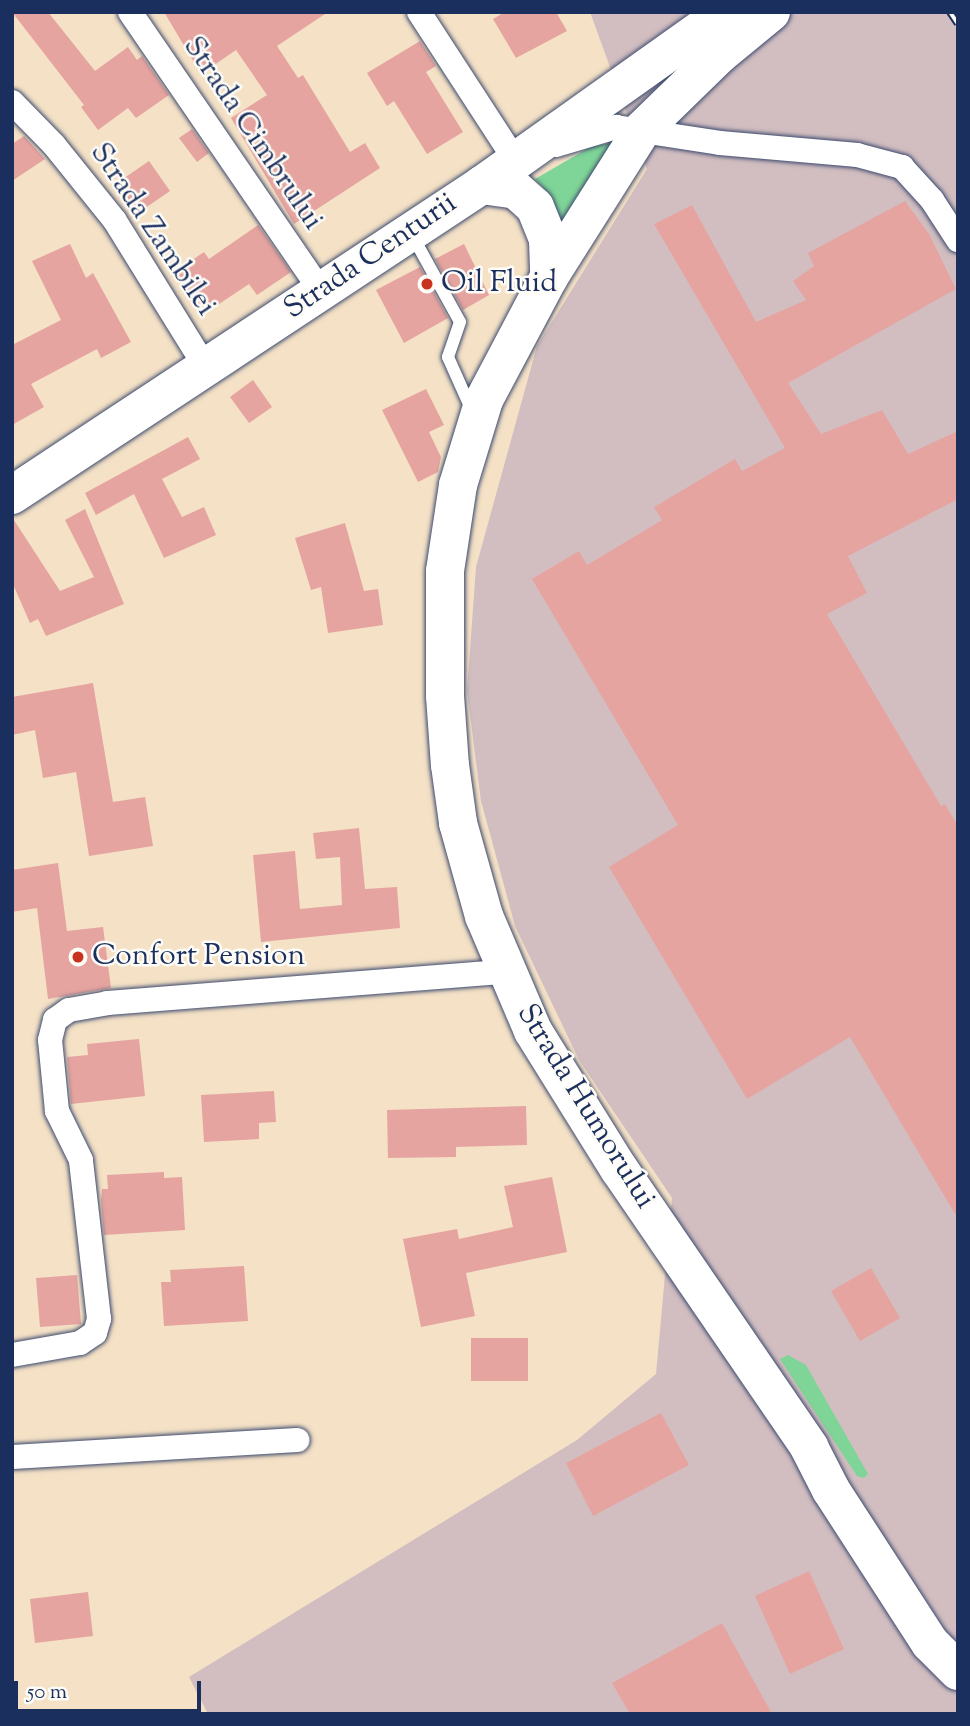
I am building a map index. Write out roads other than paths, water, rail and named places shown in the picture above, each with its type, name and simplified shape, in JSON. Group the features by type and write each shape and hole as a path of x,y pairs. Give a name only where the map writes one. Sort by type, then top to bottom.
{"main road":[{"name":"Strada Humorului","path":"771,12 719,55 642,130 549,277 512,351 496,372 477,422 455,499 445,571 445,696 458,823 484,916 505,972 560,1079 809,1447 846,1485 944,1635 958,1669"},
{"name":"Strada Centurii","path":"12,495 482,185 719,15"},
{"path":"642,130 655,97 726,32 719,15"},
{"path":"482,185 516,190 536,207 548,240 549,277"},
{"name":"Strada Humorului","path":"447,604 458,575 512,351"}],"street":[{"name":"Strada Cimbrului","path":"130,12 322,292"},
{"path":"419,12 524,155 607,128 642,130 709,142 857,155 902,167 932,200 958,240"},
{"name":"Strada Zambilei","path":"12,102 54,145 114,221 206,368"},
{"path":"12,1355 80,1343 95,1333 99,1319 81,1160 57,1111 50,1040 55,1020 69,1010 107,1003 505,972"},
{"path":"12,1457 297,1440"}],"lane":[{"path":"411,232 460,322 448,357 477,422"}],"railway":[{"path":"950,12 958,24"}],"place":[{"name":"Oil Fluid","path":"427,284"},
{"name":"Confort Pension","path":"78,957"}]}
